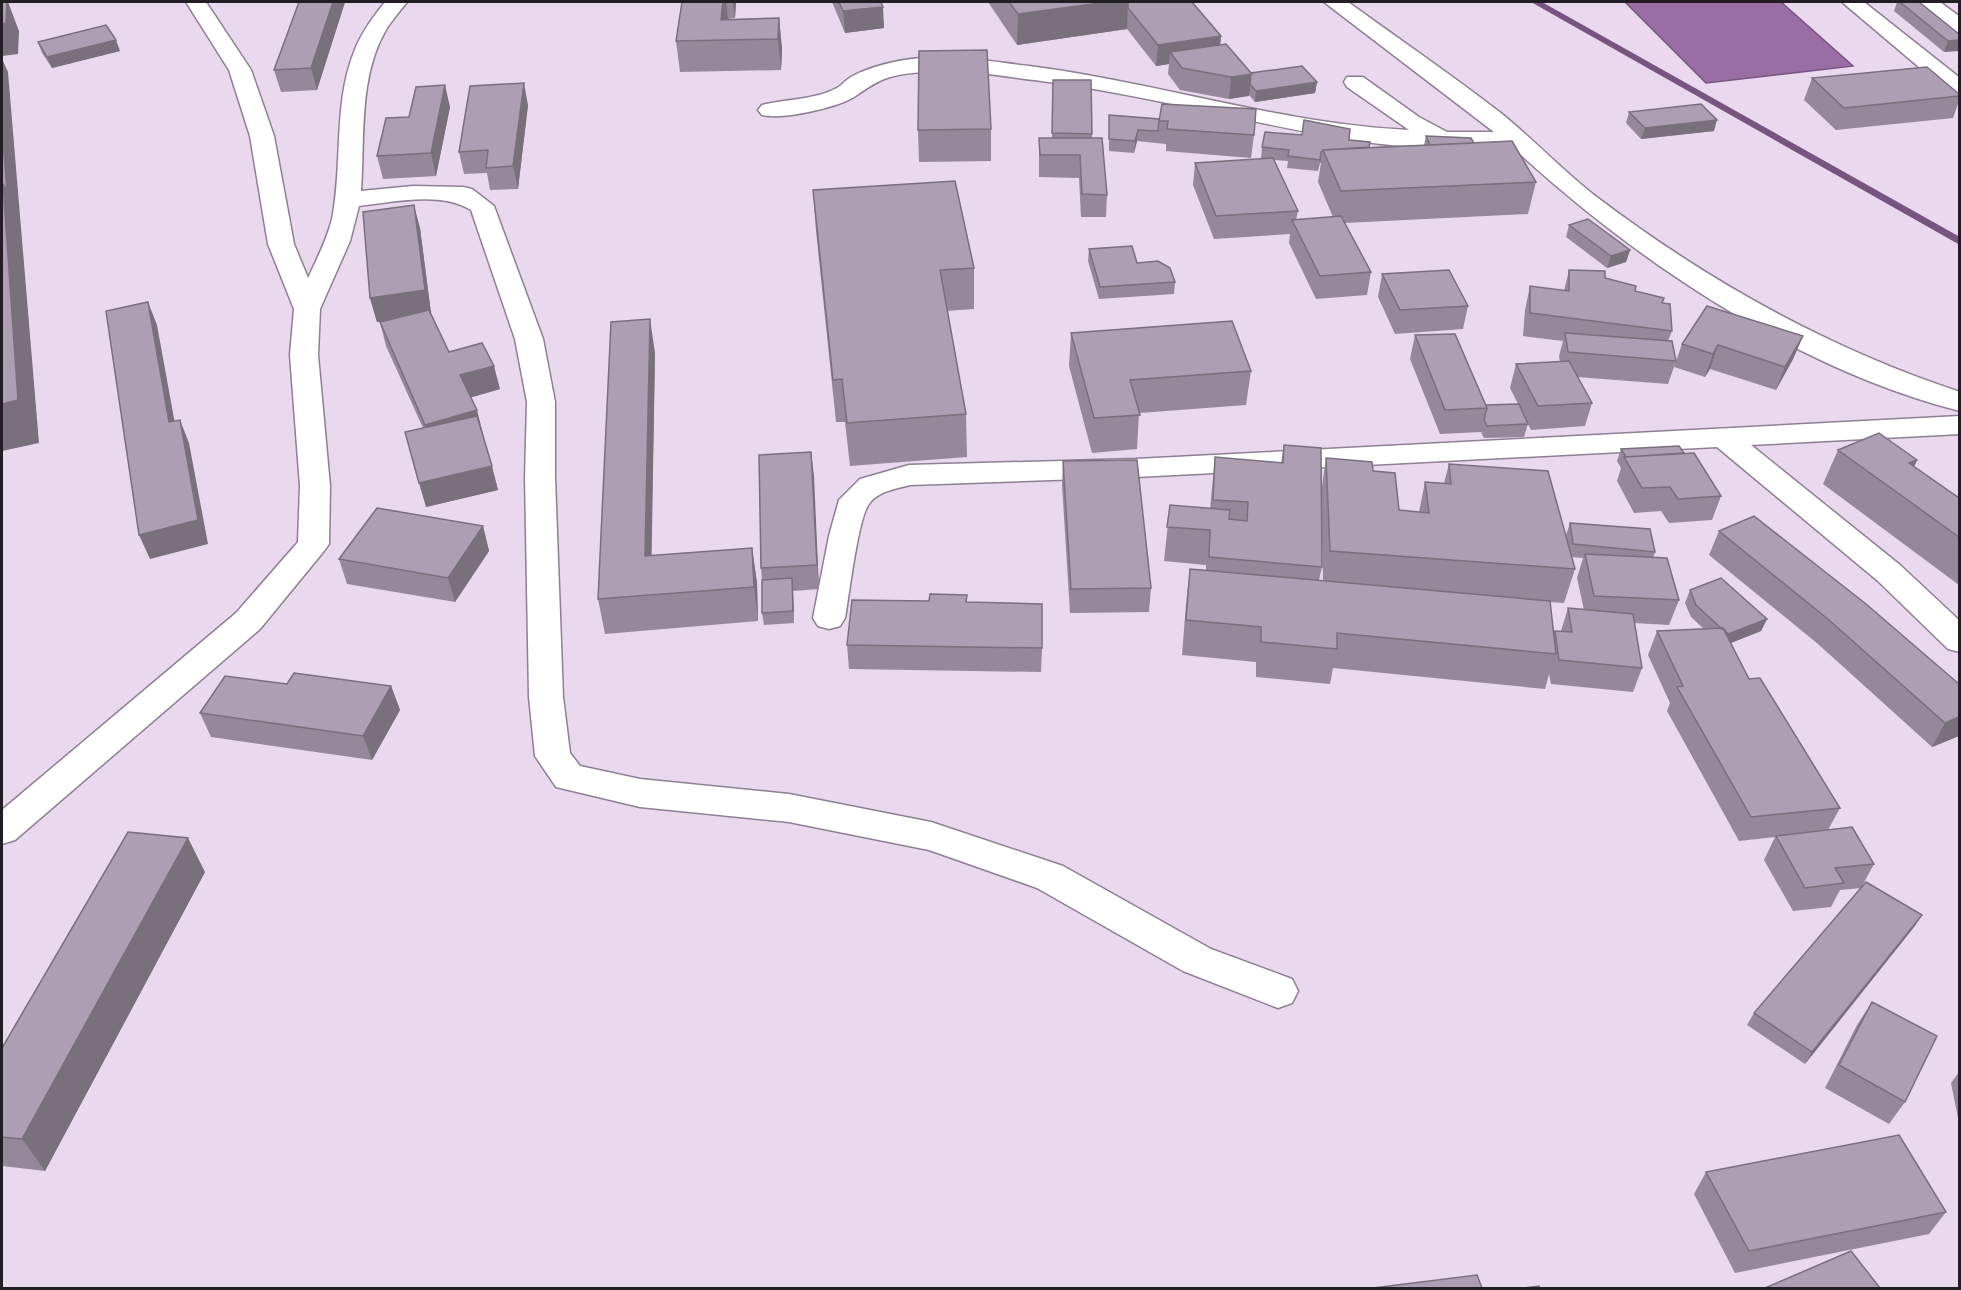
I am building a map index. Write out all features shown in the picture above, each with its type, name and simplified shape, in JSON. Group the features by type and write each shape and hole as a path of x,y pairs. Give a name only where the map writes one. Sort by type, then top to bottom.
{"street":[{"path":"196,2 240,70 262,136 281,244 307,309"},
{"path":"2,830 248,621 313,544 315,486 304,356 307,309 344,221 358,63 382,16 396,2"},
{"path":"1335,2 1516,138 1582,197 1688,272 1761,316 1836,355 1912,388 1959,402"},
{"path":"1852,2 1959,90"},
{"path":"1927,2 1959,28"},
{"path":"770,110 815,103 844,93 859,82 883,72 921,65 974,66 1096,81 1292,123 1357,133 1447,140 1516,138"},
{"path":"1355,82 1411,122 1447,140"},
{"path":"346,200 413,193 463,194 482,206 529,339 541,402 540,477 546,696 553,756 569,777 640,794 789,808 931,836 1050,877 1197,960 1278,991"},
{"path":"829,618 844,536 854,500 871,486 909,475 1136,468 1959,425"},
{"path":"1723,437 1889,573 1959,641"}],"shaded area":[{"path":"1625,2 1781,2 1853,66 1706,83"}],"building":[{"path":"2,2 7,2 6,23 2,24"},
{"path":"299,2 333,2 311,68 274,70"},
{"path":"682,2 723,2 721,20 779,18 778,39 676,41"},
{"path":"839,2 881,2 883,7 843,11"},
{"path":"1009,2 1108,2 1018,14"},
{"path":"1128,2 1192,2 1221,36 1158,45 1128,8"},
{"path":"1900,2 1919,2 1959,34 1959,40 1948,41"},
{"path":"106,25 116,40 47,57 38,42"},
{"path":"1226,44 1252,74 1231,77 1182,68 1170,52"},
{"path":"987,50 991,129 918,130 919,51"},
{"path":"1302,66 1317,82 1256,91 1250,84 1251,73"},
{"path":"1927,67 1959,96 1844,108 1812,78"},
{"path":"1053,80 1091,80 1092,134 1052,133"},
{"path":"524,83 513,166 486,168 488,150 459,152 470,86"},
{"path":"445,85 431,153 377,156 386,118 409,117 416,87"},
{"path":"1162,104 1256,109 1254,135 1167,129 1168,121 1159,121"},
{"path":"1701,104 1717,120 1645,128 1629,112"},
{"path":"1109,115 1159,119 1158,131 1138,130 1135,141 1109,139"},
{"path":"1304,120 1350,129 1349,140 1370,142 1369,147 1323,150 1320,160 1288,156 1289,150 1262,147 1265,132 1302,135"},
{"path":"2,127 7,192 2,184"},
{"path":"1426,136 1471,138 1474,143 1430,145"},
{"path":"1039,138 1102,138 1107,195 1082,194 1080,155 1040,155"},
{"path":"1512,141 1536,182 1341,191 1323,150"},
{"path":"1273,158 1298,211 1216,216 1195,163"},
{"path":"955,181 974,268 940,270 966,414 847,423 842,379 833,380 813,190"},
{"path":"2,184 18,400 2,404"},
{"path":"414,205 425,290 370,298 363,212"},
{"path":"1341,216 1371,272 1320,276 1292,220"},
{"path":"1588,219 1630,250 1611,256 1569,225"},
{"path":"1132,246 1137,263 1158,261 1170,268 1175,282 1100,287 1089,249"},
{"path":"1449,270 1468,306 1400,310 1382,274"},
{"path":"1569,270 1605,271 1605,278 1636,286 1635,291 1664,298 1662,303 1670,304 1672,331 1530,313 1530,286 1569,291"},
{"path":"148,302 169,422 180,420 198,520 139,535 106,311"},
{"path":"1707,306 1803,336 1785,367 1718,345 1713,354 1682,344"},
{"path":"429,310 449,352 482,343 494,366 460,375 477,410 425,425 380,322"},
{"path":"650,319 645,556 752,548 754,587 598,599 611,322"},
{"path":"1232,321 1251,371 1130,380 1140,415 1094,418 1071,333"},
{"path":"1565,333 1672,341 1676,361 1568,352"},
{"path":"1455,334 1487,408 1445,410 1415,335"},
{"path":"1569,361 1592,403 1538,406 1516,364"},
{"path":"1519,404 1528,424 1487,426 1484,420 1486,405"},
{"path":"477,416 492,466 419,483 405,432"},
{"path":"1879,433 1917,460 1909,463 1959,498 1959,537 1838,450"},
{"path":"1284,445 1321,448 1322,567 1209,557 1210,530 1167,527 1170,505 1230,510 1229,519 1247,521 1248,502 1213,500 1215,457 1283,463"},
{"path":"1679,446 1684,453 1626,457 1621,449"},
{"path":"811,452 817,565 761,568 759,455"},
{"path":"1694,453 1721,496 1678,499 1670,487 1642,488 1624,457"},
{"path":"1326,458 1372,462 1373,471 1395,473 1399,510 1429,513 1425,482 1451,484 1449,464 1548,471 1575,569 1330,551"},
{"path":"1137,460 1151,588 1071,589 1063,461"},
{"path":"377,508 483,526 448,578 339,559"},
{"path":"1754,516 1866,604 1959,684 1959,717 1945,723 1829,620 1719,531"},
{"path":"1570,523 1650,529 1655,552 1573,544"},
{"path":"1585,554 1667,558 1679,600 1594,596"},
{"path":"1190,569 1550,601 1556,654 1337,633 1337,649 1261,642 1261,627 1186,620"},
{"path":"792,578 793,611 762,613 762,580"},
{"path":"1721,578 1767,619 1728,634 1722,629 1696,605 1690,590"},
{"path":"930,594 967,595 966,602 1042,604 1042,648 847,645 852,600 929,601"},
{"path":"1568,608 1633,614 1642,668 1559,660 1555,631 1572,632"},
{"path":"1723,628 1749,679 1760,678 1840,808 1751,817 1677,687 1683,686 1657,631"},
{"path":"294,673 391,686 363,736 200,713 225,676 287,684"},
{"path":"1852,827 1874,864 1835,868 1844,883 1805,888 1776,836"},
{"path":"128,832 188,838 22,1139 2,1137 2,1048"},
{"path":"1866,882 1922,915 1812,1052 1754,1013"},
{"path":"1872,1002 1937,1036 1905,1102 1839,1065"},
{"path":"1899,1135 1946,1212 1749,1251 1706,1172"},
{"path":"1851,1251 1880,1288 1765,1288"},
{"path":"1477,1275 1482,1288 1373,1288"}],"waterway":[{"path":"1536,2 1960,242"}]}
